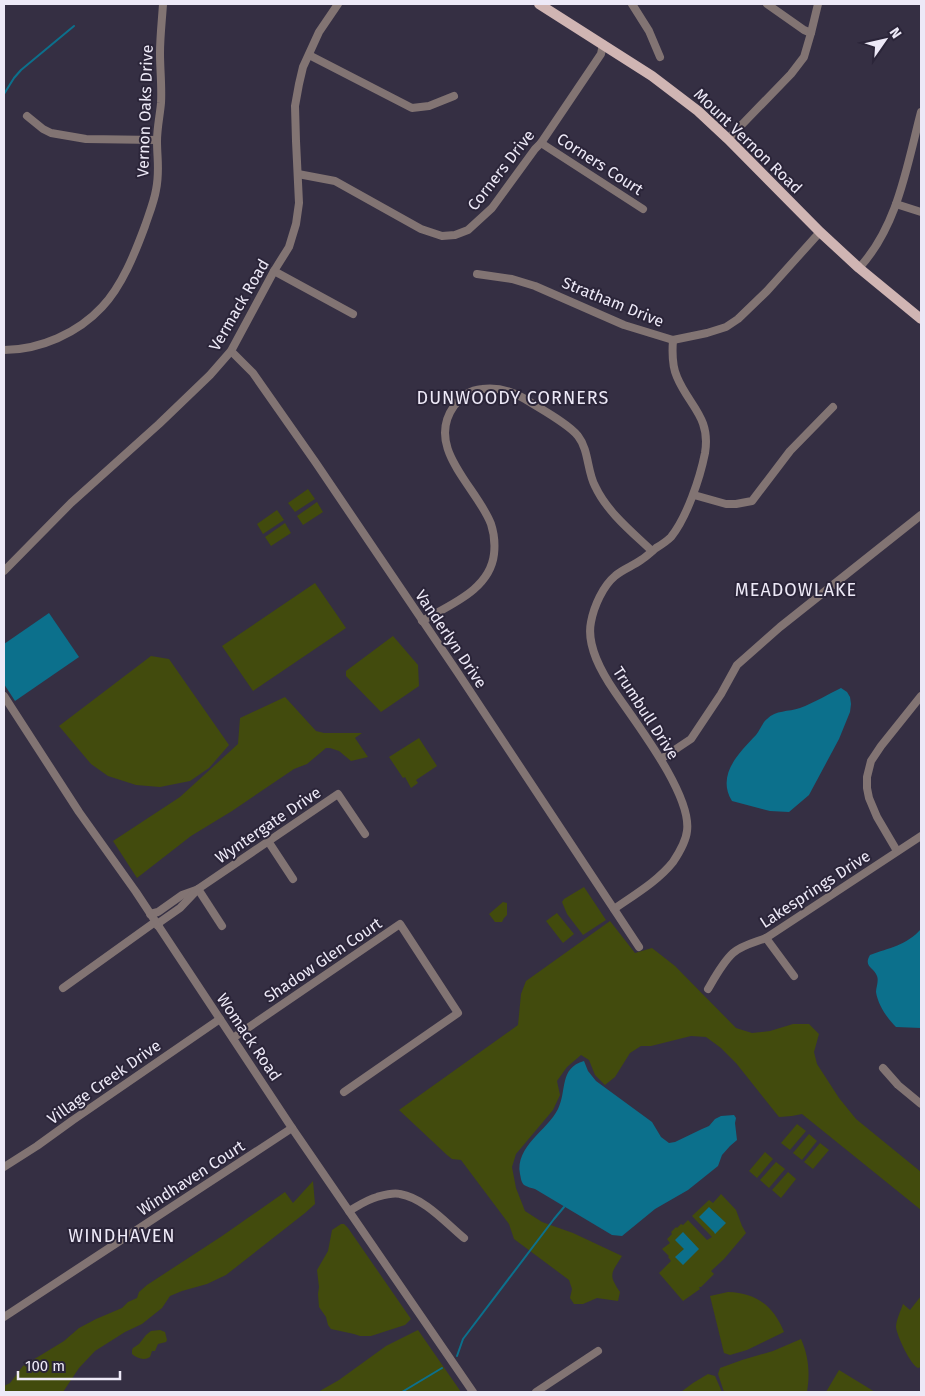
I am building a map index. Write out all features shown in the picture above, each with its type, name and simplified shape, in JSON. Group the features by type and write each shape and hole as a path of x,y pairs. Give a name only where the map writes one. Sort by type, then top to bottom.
{"main road":[{"name":"Mount Vernon Road","path":"539,4 652,76 698,110 820,232 859,268 921,319"}],"street":[{"name":"Vernon Oaks Drive","path":"4,350 15,350 43,344 68,333 87,320 102,306 122,279 138,246 156,191 159,169 157,140 161,104 160,52 163,4"},
{"path":"327,4 336,6"},
{"path":"632,4 649,31 660,57"},
{"path":"767,4 804,30 812,33"},
{"path":"728,139 791,74 804,57 812,33 818,4"},
{"name":"Vermack Road","path":"4,570 71,503 210,376 232,351 274,271 289,247 296,224 299,203 295,106 303,67 319,32 336,6"},
{"name":"Corners Drive","path":"298,174 335,181 421,229 442,236 455,235 468,230 492,208 541,142 601,54 602,44"},
{"path":"309,55 399,103 412,108 428,106 454,96"},
{"path":"859,268 883,235 896,204 921,112"},
{"path":"27,116 43,129 86,139 157,140"},
{"name":"Corners Court","path":"541,142 643,210"},
{"path":"896,204 921,212"},
{"name":"Stratham Drive","path":"477,274 512,279 535,286 624,325 673,340 726,327 738,319 767,291 820,232"},
{"path":"274,271 353,314"},
{"name":"Trumbull Drive","path":"614,909 661,875 682,848 687,832 684,802 661,759 605,677 591,642 590,623 601,593 614,577 641,561 670,537 680,523 694,495 707,438 695,406 676,376 672,355 673,340"},
{"name":"Vanderlyn Drive","path":"232,351 253,373 316,463 639,947"},
{"path":"422,620 468,594 480,584 490,568 494,555 491,525 455,467 445,440 445,429 449,413 458,400 468,393 481,389 500,388 518,394 579,436 595,488 616,516 652,551"},
{"path":"694,495 726,504 752,501 790,451 833,407"},
{"path":"661,759 691,739 721,694 737,665 780,627 921,515"},
{"name":"Womack Road","path":"4,696 79,812 157,924 292,1128 473,1392"},
{"path":"897,852 877,817 869,798 867,778 871,761 921,696"},
{"name":"Wyntergate Drive","path":"150,914 180,908 198,889 338,794 365,834"},
{"name":"Lakesprings Drive","path":"708,989 720,969 734,952 766,938 921,836"},
{"path":"268,842 293,879"},
{"path":"198,889 222,926"},
{"name":"Wyntergate Drive","path":"63,988 160,922 165,912"},
{"name":"Shadow Glen Court","path":"233,1038 400,924 458,1014 344,1092"},
{"path":"766,938 794,976"},
{"name":"Village Creek Drive","path":"4,1167 220,1019"},
{"path":"883,1068 898,1085 921,1104"},
{"name":"Windhaven Court","path":"4,1317 292,1128"},
{"path":"349,1211 366,1200 398,1193 411,1197 424,1205 464,1238"},
{"path":"536,1392 598,1351"}],"green space":[{"path":"308,489 315,499 295,512 288,503"},
{"path":"317,502 323,512 303,525 297,516"},
{"path":"277,510 284,520 263,534 257,524"},
{"path":"285,523 291,533 271,546 265,537"},
{"path":"315,583 346,628 253,691 222,646"},
{"path":"393,636 418,665 419,686 381,712 346,676 346,671"},
{"path":"151,656 169,659 229,745 209,768 190,781 160,787 136,785 108,776 91,764 59,726"},
{"path":"285,697 316,731 324,733 362,733 355,738 368,757 351,761 339,751 326,748 307,764 294,769 191,836 137,878 113,841 180,797 238,744 240,718"},
{"path":"419,738 437,766 416,780 418,783 411,788 389,757"},
{"path":"584,887 606,920 583,935 567,914 562,902"},
{"path":"503,902 507,903 507,915 502,922 495,922 489,914"},
{"path":"557,913 574,934 563,943 546,921"},
{"path":"610,921 635,953 652,948 675,966 736,1028 752,1033 770,1031 793,1024 809,1024 819,1034 814,1052 817,1064 839,1098 856,1119 921,1172 921,1210 802,1114 779,1117 736,1063 721,1048 706,1037 691,1036 651,1046 641,1046 630,1053 615,1077 605,1085 595,1075 589,1060 581,1055 567,1067 557,1081 560,1095 553,1110 516,1154 512,1167 516,1188 525,1211 542,1222 573,1233 622,1256 612,1274 620,1292 618,1301 597,1298 583,1304 574,1304 570,1298 572,1289 569,1280 514,1239 509,1224 461,1160 452,1159 447,1155 399,1110 518,1025 521,994 526,981"},
{"path":"797,1124 806,1131 790,1150 781,1143"},
{"path":"809,1134 817,1141 802,1160 793,1153"},
{"path":"820,1143 829,1150 813,1169 804,1162"},
{"path":"765,1152 773,1159 757,1178 749,1171"},
{"path":"776,1162 785,1169 769,1188 760,1180"},
{"path":"788,1172 796,1179 781,1198 772,1190"},
{"path":"313,1181 315,1204 305,1213 226,1275 207,1284 170,1296 162,1308 142,1324 125,1332 95,1351 79,1368 63,1392 4,1392 4,1386 10,1383 23,1366 64,1341 79,1328 122,1308 128,1302 137,1298 139,1292 147,1285 285,1192 293,1203"},
{"path":"721,1194 736,1210 746,1233 711,1271 714,1274 699,1287 700,1289 683,1301 659,1273 671,1261 662,1249 670,1243 667,1239 672,1234 671,1232 688,1220 707,1240 712,1237 692,1216 709,1200 713,1203"},
{"path":"341,1224 348,1228 411,1319 405,1325 371,1336 360,1336 331,1329 328,1325 326,1317 319,1307 317,1270 328,1251 332,1230"},
{"path":"728,1292 747,1295 762,1302 775,1314 784,1332 747,1350 730,1355 724,1353 710,1296"},
{"path":"921,1296 921,1367 918,1368 904,1349 896,1327 903,1304 910,1310"},
{"path":"160,1330 165,1332 167,1340 158,1344 150,1357 141,1359 132,1354 133,1348 146,1335 151,1331"},
{"path":"418,1330 461,1392 318,1392 339,1380 386,1346"},
{"path":"801,1339 806,1352 808,1366 807,1392 724,1392 718,1374 720,1368 773,1351"},
{"path":"839,1370 875,1392 826,1392"},
{"path":"708,1374 715,1376 722,1392 681,1392 693,1383"}],"water":[{"path":"49,613 79,657 15,701 4,684 4,644"},
{"path":"841,688 850,697 850,712 839,739 809,795 789,812 770,811 732,801 728,791 728,773 737,757 765,721 774,714 800,708"},
{"path":"921,929 921,1028 896,1027 886,1015 879,1002 876,992 878,978 868,965 868,959 870,955 910,939"},
{"path":"584,1061 588,1071 596,1081 652,1122 661,1137 669,1143 709,1126 715,1119 721,1116 734,1115 736,1118 737,1140 722,1155 718,1166 688,1190 655,1209 622,1236 612,1235 535,1189 525,1186 522,1183 520,1174 522,1155 558,1109 567,1075 576,1064"},
{"path":"709,1207 726,1223 715,1234 699,1217"},
{"path":"683,1232 699,1249 683,1265 675,1257 684,1249 675,1240"}],"waterway":[{"path":"4,94 21,70 74,26"},
{"path":"457,1356 463,1339 564,1207"},
{"path":"402,1392 442,1368"}],"district":[{"name":"DUNWOODY CORNERS","path":"513,398"},
{"name":"MEADOWLAKE","path":"796,590"},
{"name":"WINDHAVEN","path":"122,1236"}]}
